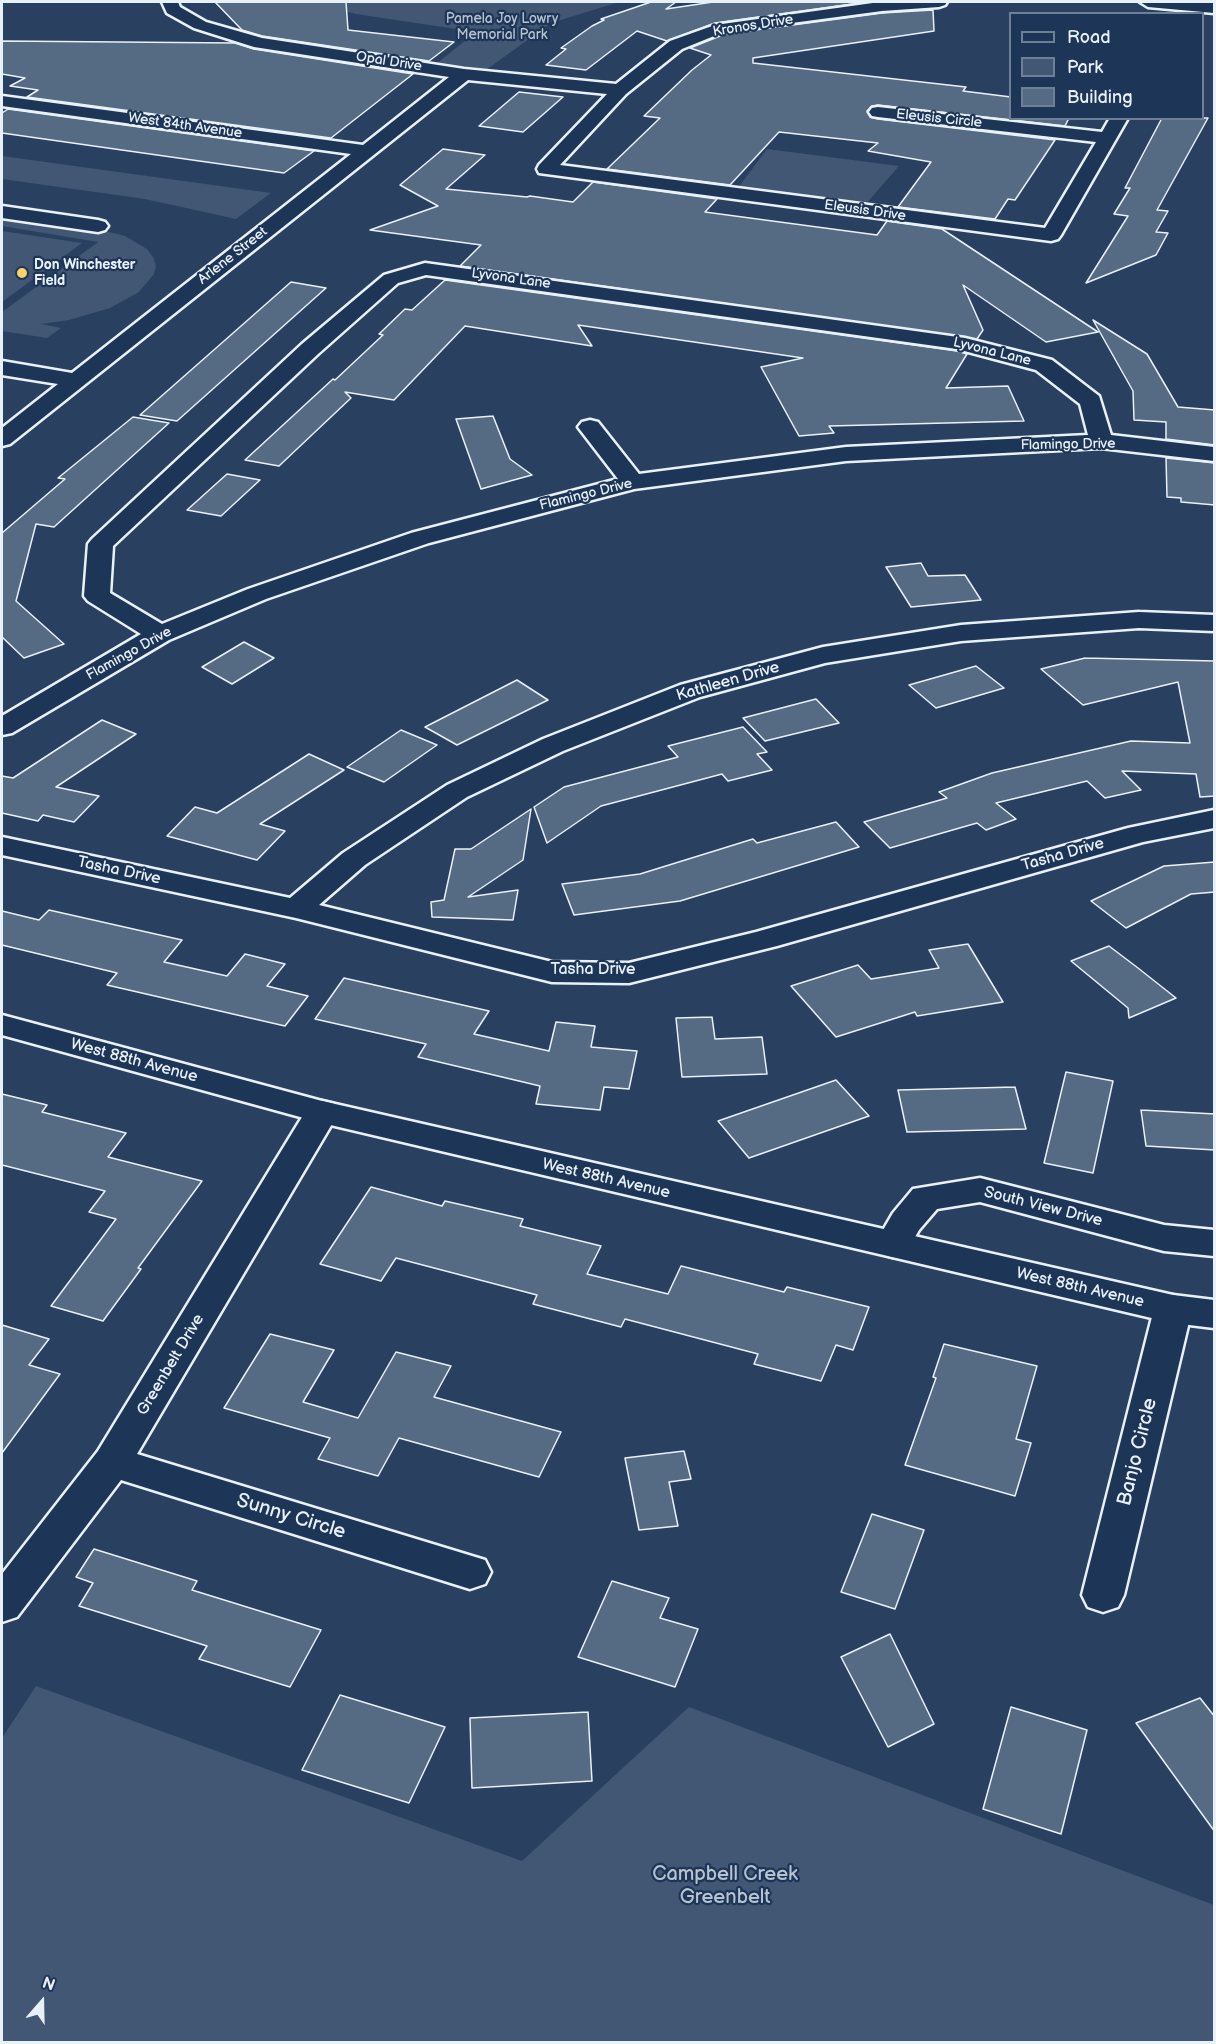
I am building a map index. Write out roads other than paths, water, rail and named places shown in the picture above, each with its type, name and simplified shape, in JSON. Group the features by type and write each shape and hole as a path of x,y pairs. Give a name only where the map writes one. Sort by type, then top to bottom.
{"street":[{"name":"Opal Drive","path":"170,2 173,9 200,26 260,43 464,74 620,90"},
{"name":"Kronos Drive","path":"546,169 620,90 676,45 722,28 882,6 939,2"},
{"path":"1148,2 1181,9 1215,8"},
{"name":"Arlene Street","path":"2,439 464,74"},
{"name":"West 84th Avenue","path":"2,101 368,150"},
{"name":"Eleusis Circle","path":"878,112 1108,138"},
{"name":"Eleusis Drive","path":"546,169 1051,235 1118,120"},
{"path":"2,212 98,226"},
{"name":"Lyvona Lane","path":"160,634 97,596 100,544 310,350 391,279 425,269 957,342 1044,365 1091,400 1101,441"},
{"path":"2,368 74,380"},
{"path":"590,427 633,482"},
{"name":"Flamingo Drive","path":"2,727 160,634 257,594 420,538 633,482 846,454 1101,441 1215,454"},
{"name":"Kathleen Drive","path":"296,909 354,859 457,791 554,745 690,691 824,655 961,633 1139,620 1215,623"},
{"name":"Tasha Drive","path":"2,846 296,909 552,972 629,973 766,939 1139,834 1215,819"},
{"name":"West 88th Avenue","path":"2,1025 322,1112 1173,1309 1215,1314"},
{"name":"Greenbelt Drive","path":"2,1605 112,1462 322,1112"},
{"name":"South View Drive","path":"893,1244 906,1222 926,1198 980,1190 1164,1238 1215,1243"},
{"name":"Banjo Circle","path":"1103,1595 1173,1309"},
{"name":"Sunny Circle","path":"112,1462 470,1572"}],"place":[{"name":"Don Winchester Field","path":"22,273"}],"park label":[{"name":"Pamela Joy Lowry Memorial Park","path":"502,28"},
{"name":"Campbell Creek Greenbelt","path":"725,1886"}]}
